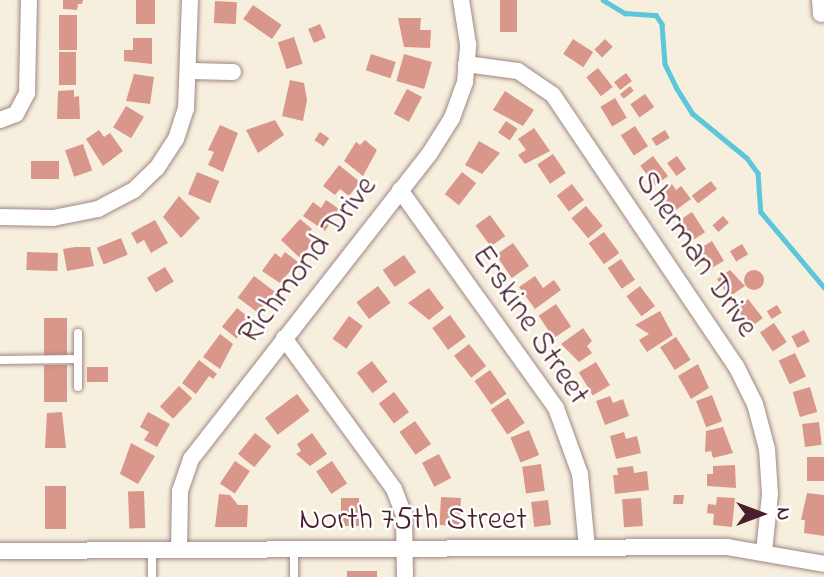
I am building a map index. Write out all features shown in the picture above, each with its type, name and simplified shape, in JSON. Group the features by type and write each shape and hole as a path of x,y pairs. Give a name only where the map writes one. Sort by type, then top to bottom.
{"street":[{"path":"0,120 16,114 27,93 29,0"},
{"path":"0,217 82,214 134,190 157,168 176,139 186,109 191,71 190,0"},
{"name":"Richmond Drive","path":"179,550 180,491 191,459 400,190 452,118 466,64 461,0"},
{"name":"Sherman Drive","path":"466,64 518,71 553,95 736,366 755,404 767,449 770,494 764,552"},
{"path":"191,71 233,72"},
{"name":"Erskine Street","path":"400,190 556,408 580,474 587,548"},
{"path":"284,338 394,489 404,515 405,577"},
{"name":"North 75th Street","path":"0,551 587,548 764,552 824,564"}],"lane":[{"path":"78,333 78,387"},
{"path":"0,359 78,359"},
{"path":"294,549 294,577"},
{"path":"152,550 152,577"}],"building":[{"path":"63,0 83,0 82,4 78,4 77,10 63,9"},
{"path":"136,0 155,0 155,24 136,24"},
{"path":"500,0 517,0 517,32 500,32"},
{"path":"215,1 237,2 236,24 214,23"},
{"path":"253,5 282,25 272,39 243,19"},
{"path":"59,15 77,15 77,50 59,50"},
{"path":"398,18 421,18 420,30 431,30 430,48 404,47"},
{"path":"320,24 326,38 314,43 308,29"},
{"path":"294,37 303,64 286,69 278,42"},
{"path":"133,38 152,38 152,64 124,61 124,50 133,50"},
{"path":"573,39 593,52 583,67 563,54"},
{"path":"605,39 613,47 602,57 594,50"},
{"path":"59,52 76,52 76,85 59,85"},
{"path":"371,54 396,62 390,78 366,70"},
{"path":"404,54 432,62 424,89 396,81"},
{"path":"598,68 613,87 601,96 586,77"},
{"path":"626,73 632,81 620,90 614,82"},
{"path":"134,74 154,77 150,104 126,101"},
{"path":"290,80 304,83 307,100 303,121 282,116"},
{"path":"630,86 634,91 624,99 620,94"},
{"path":"407,89 422,97 409,122 394,114"},
{"path":"74,90 74,97 79,96 80,119 57,119 58,91"},
{"path":"505,91 534,110 523,126 493,110"},
{"path":"645,94 654,107 639,117 630,104"},
{"path":"615,98 627,118 612,126 600,107"},
{"path":"126,106 144,117 131,138 113,127"},
{"path":"275,120 284,135 258,153 246,130"},
{"path":"506,121 518,129 510,140 498,133"},
{"path":"220,125 238,133 223,172 208,165 214,152 208,150"},
{"path":"635,126 648,146 634,155 621,135"},
{"path":"534,128 550,151 525,164 518,155 526,150 518,139"},
{"path":"99,130 104,137 110,133 123,151 103,166 86,139"},
{"path":"665,130 670,138 656,146 651,138"},
{"path":"320,132 329,138 324,146 314,140"},
{"path":"365,140 377,150 363,176 344,161 356,142 360,145"},
{"path":"479,141 500,153 482,174 465,165"},
{"path":"83,144 92,170 74,177 65,150"},
{"path":"553,154 566,173 550,184 537,165"},
{"path":"653,156 668,176 655,186 640,166"},
{"path":"677,156 686,169 676,176 667,163"},
{"path":"31,161 59,161 59,179 31,179"},
{"path":"339,165 360,182 349,196 340,189 335,195 323,186"},
{"path":"197,172 219,181 210,203 188,194"},
{"path":"462,172 476,183 459,205 445,194"},
{"path":"711,181 717,189 698,203 692,195"},
{"path":"572,184 584,200 569,211 557,195"},
{"path":"672,184 676,190 681,186 691,199 672,213 658,194"},
{"path":"179,196 200,218 181,238 163,217"},
{"path":"326,200 339,209 325,231 303,216 313,202 321,208"},
{"path":"586,206 603,226 588,238 571,218"},
{"path":"692,212 705,232 691,241 678,221"},
{"path":"490,215 505,236 491,247 475,226"},
{"path":"723,216 729,223 718,232 712,225"},
{"path":"300,219 312,229 306,236 313,242 300,258 281,240"},
{"path":"155,220 168,243 151,253 144,240 137,244 131,233"},
{"path":"604,232 619,253 604,264 589,243"},
{"path":"121,238 128,255 104,264 97,248"},
{"path":"712,241 724,261 709,269 697,250"},
{"path":"513,243 529,266 512,278 496,255"},
{"path":"742,244 748,254 736,261 730,251"},
{"path":"90,247 94,266 67,271 63,249"},
{"path":"27,252 58,253 57,271 26,270"},
{"path":"285,252 298,262 280,283 262,271 275,253 281,258"},
{"path":"404,255 416,272 395,287 383,270"},
{"path":"621,259 635,280 622,289 608,268"},
{"path":"165,267 174,282 156,292 147,278"},
{"path":"730,270 745,286 729,297 717,279"},
{"path":"754,270 761,273 764,280 761,287 754,290 747,287 744,280 747,273"},
{"path":"254,276 275,292 259,313 238,298"},
{"path":"535,276 543,288 554,280 561,290 535,309 519,287"},
{"path":"378,286 391,303 369,319 356,302"},
{"path":"640,286 655,306 641,316 626,296"},
{"path":"429,288 444,308 429,320 408,303"},
{"path":"748,299 763,318 751,327 736,308"},
{"path":"556,304 571,326 554,338 539,316"},
{"path":"777,305 782,313 772,319 767,311"},
{"path":"237,308 252,320 237,339 222,327"},
{"path":"660,311 673,335 647,352 639,340 649,334 635,325"},
{"path":"450,315 466,337 448,350 432,328"},
{"path":"349,316 363,326 346,349 333,339"},
{"path":"44,318 67,318 67,356 44,356"},
{"path":"774,323 787,342 773,352 760,333"},
{"path":"583,328 592,341 587,346 592,353 579,362 561,344"},
{"path":"804,330 810,342 797,348 792,336"},
{"path":"220,334 233,344 220,369 203,357"},
{"path":"676,337 691,360 675,370 660,347"},
{"path":"469,344 486,366 471,378 454,356"},
{"path":"795,353 806,377 790,384 779,361"},
{"path":"199,360 217,374 213,379 209,376 196,394 182,383"},
{"path":"372,361 388,382 372,393 357,372"},
{"path":"596,362 610,385 593,395 579,372"},
{"path":"698,364 709,388 691,399 678,376"},
{"path":"44,365 67,365 67,402 44,402"},
{"path":"87,367 108,367 108,382 87,382"},
{"path":"490,370 507,394 491,405 474,381"},
{"path":"179,386 192,398 173,419 160,406"},
{"path":"810,387 817,412 800,417 793,392"},
{"path":"394,392 409,412 394,423 379,403"},
{"path":"297,394 310,411 278,435 265,418"},
{"path":"712,395 722,421 706,427 696,401"},
{"path":"610,396 613,403 623,399 629,416 605,425 596,401"},
{"path":"508,398 525,423 507,435 491,410"},
{"path":"62,412 66,448 45,448 47,413"},
{"path":"148,412 170,424 157,447 144,440 149,432 140,427"},
{"path":"415,421 431,444 415,455 399,432"},
{"path":"819,422 822,445 805,447 802,424"},
{"path":"723,427 733,453 713,458 711,451 705,452 706,431"},
{"path":"529,430 539,455 521,463 510,437"},
{"path":"624,432 626,439 637,436 641,453 616,459 610,436"},
{"path":"255,433 271,446 254,467 238,454"},
{"path":"312,433 327,454 310,466 296,454 301,451 297,444"},
{"path":"131,443 155,456 138,484 120,474"},
{"path":"439,454 451,478 434,487 422,463"},
{"path":"807,457 824,457 824,481 807,481"},
{"path":"235,461 250,471 235,493 220,483"},
{"path":"332,461 347,483 331,494 316,472"},
{"path":"541,464 545,491 526,493 522,467"},
{"path":"735,465 736,488 707,486 707,474 713,474 713,466"},
{"path":"633,466 634,473 647,471 649,490 615,494 613,475 618,475 617,468"},
{"path":"45,486 66,486 66,529 45,529"},
{"path":"144,491 145,528 129,529 128,492"},
{"path":"807,493 824,495 824,536 804,533 805,520 801,520"},
{"path":"219,494 230,495 238,505 248,505 247,527 215,527"},
{"path":"674,495 684,495 683,504 673,504"},
{"path":"441,497 461,498 460,526 440,525"},
{"path":"717,497 735,498 732,527 713,525 714,514 707,513 708,504 716,505"},
{"path":"341,498 359,498 359,526 341,526"},
{"path":"641,498 643,526 624,527 622,499"},
{"path":"548,500 551,525 534,527 531,502"},
{"path":"347,571 377,571 377,577 347,577"}],"waterway":[{"path":"603,0 625,13 656,15 662,24 665,64 692,113 747,158 758,173 761,212 824,287"}]}
